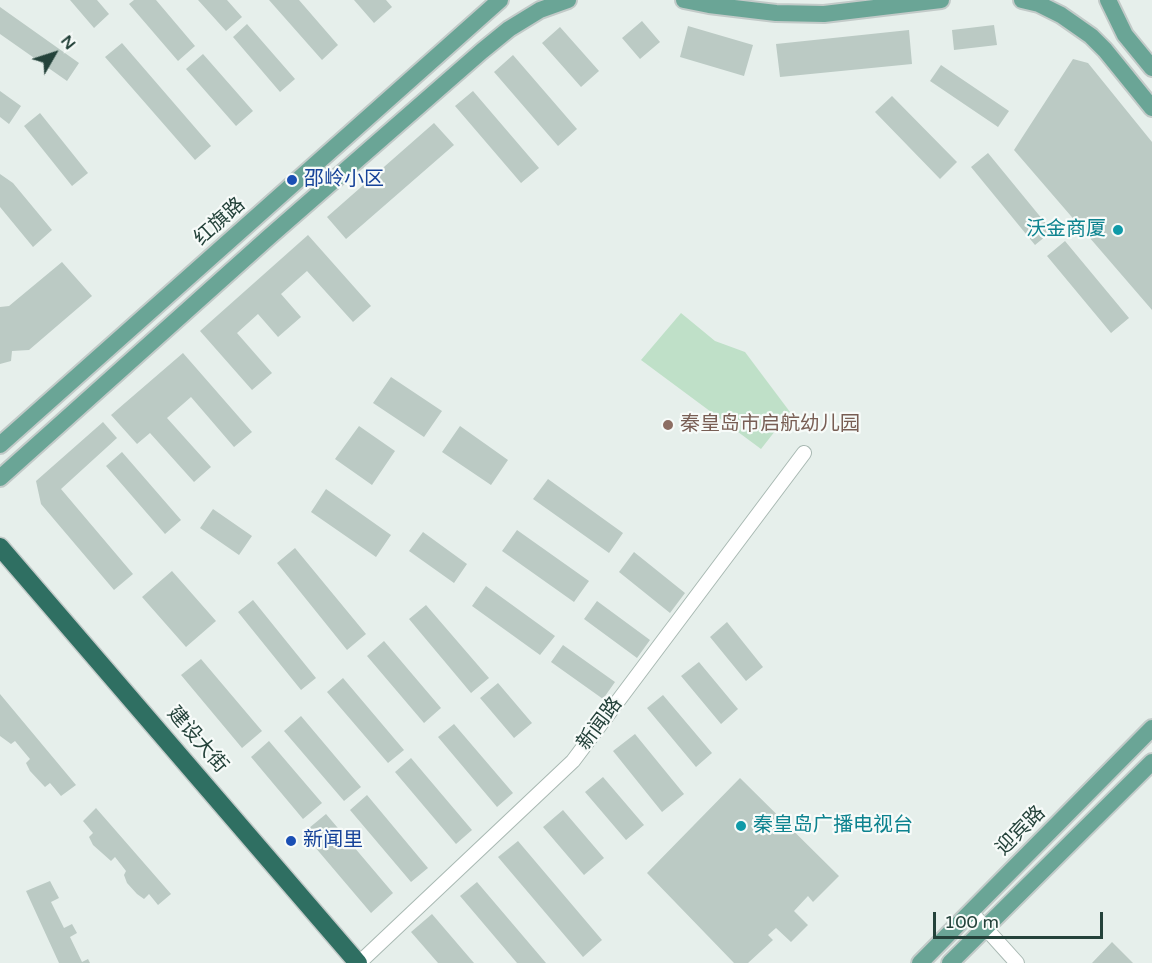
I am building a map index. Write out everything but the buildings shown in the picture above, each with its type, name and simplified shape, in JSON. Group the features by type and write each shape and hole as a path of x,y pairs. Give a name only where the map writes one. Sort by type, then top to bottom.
{"highway":[{"name":"建设大街","path":"0,547 359,963"}],"main road":[{"name":"红旗路","path":"0,445 500,0"},
{"path":"0,478 269,237 482,51 509,29 540,10 568,0"},
{"path":"684,0 709,6 776,13 824,14 941,0"},
{"path":"1022,0 1039,4 1061,15 1091,36 1152,108"},
{"path":"1108,0 1125,35 1152,68"},
{"name":"迎宾路","path":"920,963 1152,728"},
{"path":"950,963 1152,762"}],"street":[{"name":"新闻路","path":"359,963 573,760 804,453"},
{"path":"971,912 1017,963"}],"green space":[{"path":"681,313 715,341 745,352 790,412 761,449 641,360"}],"place":[{"name":"邵岭小区","path":"292,180"},
{"name":"沃金商厦","path":"1118,230"},
{"name":"秦皇岛市启航幼儿园","path":"668,425"},
{"name":"秦皇岛广播电视台","path":"741,826"},
{"name":"新闻里","path":"291,841"}]}
